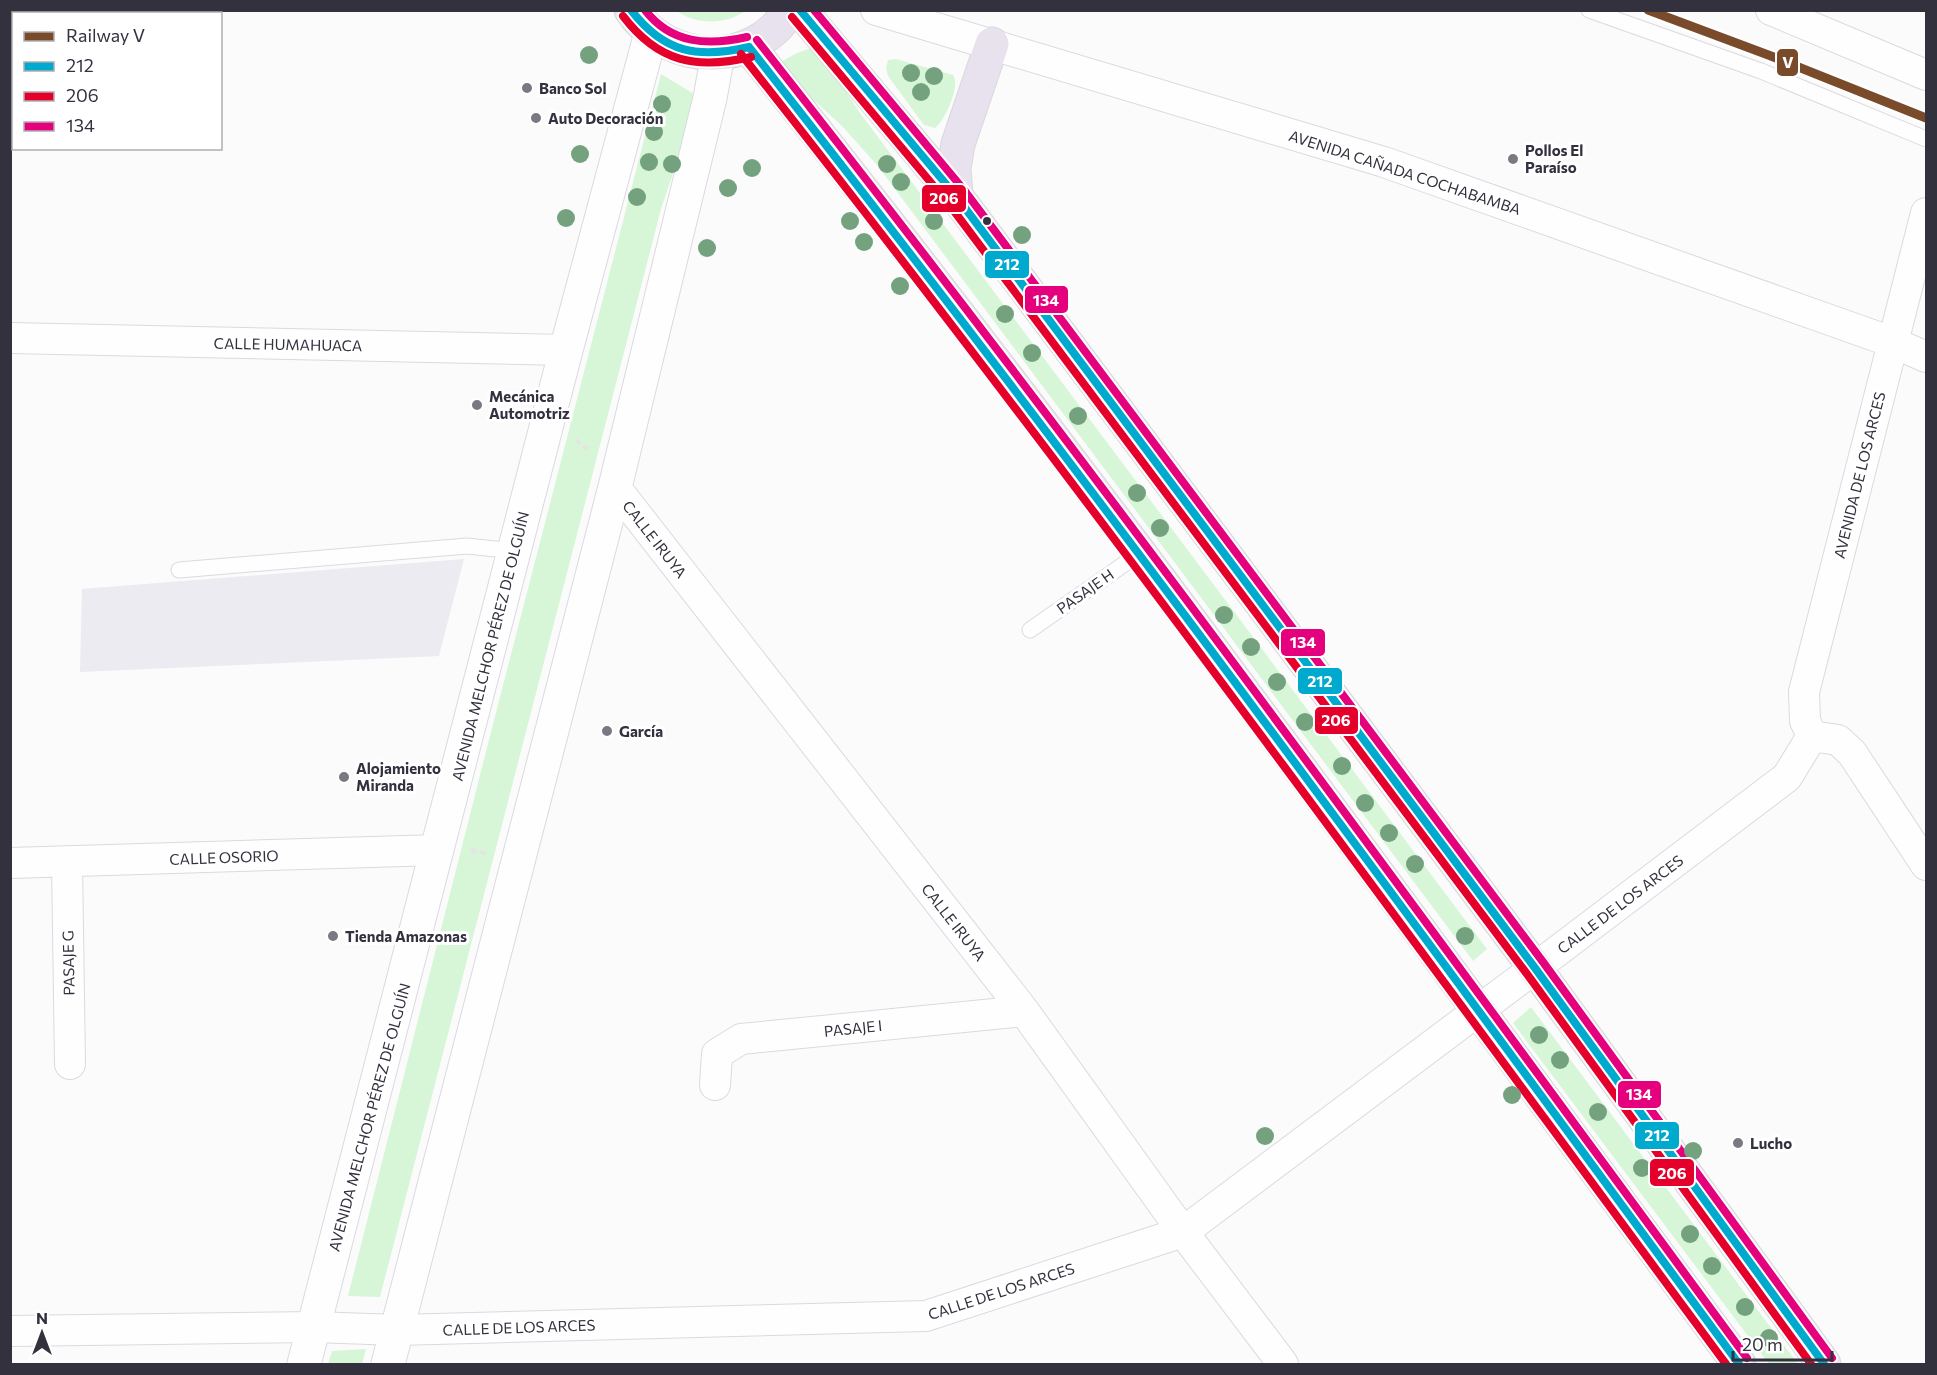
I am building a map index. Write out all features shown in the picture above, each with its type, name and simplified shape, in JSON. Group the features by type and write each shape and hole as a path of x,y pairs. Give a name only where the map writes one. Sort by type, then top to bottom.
{"highway":[{"path":"641,22 680,49 718,54 749,46 777,28 790,10"},
{"path":"800,10 956,196 1536,968 1824,1365"},
{"path":"956,196 954,168 958,144 992,44"},
{"path":"749,46 1140,553 1739,1365"}],"street":[{"name":"AVENIDA CAÑADA COCHABAMBA","path":"876,10 1384,162 1892,342 1926,357"},
{"path":"1770,10 1926,75"},
{"name":"AVENIDA MELCHOR PÉREZ DE OLGUÍN","path":"304,1365 450,849 514,551 566,350 641,22"},
{"path":"388,1365 615,487 710,98 718,54"},
{"name":"AVENIDA DE LOS ARCES","path":"1812,736 1805,721 1804,692 1926,213"},
{"name":"CALLE HUMAHUACA","path":"10,338 566,350"},
{"name":"CALLE IRUYA","path":"615,487 1024,1011 1282,1365"},
{"path":"1812,736 1838,740 1852,753 1926,866"},
{"name":"CALLE DE LOS ARCES","path":"10,1331 314,1327 397,1330 926,1316 1183,1232 1787,777 1812,736"},
{"name":"CALLE OSORIO","path":"10,863 450,849"},
{"name":"PASAJE G","path":"67,862 70,1064"},
{"name":"PASAJE I","path":"715,1085 717,1054 741,1039 1024,1011"}],"lane":[{"path":"1589,10 1761,71 1926,139"},
{"path":"179,570 467,546 514,551"},
{"name":"PASAJE H","path":"1030,630 1140,553"}],"path":[{"path":"568,434 591,450"},
{"path":"450,849 495,856"}],"shaded area":[{"path":"464,559 439,656 80,672 82,589"}],"green space":[{"path":"677,11 745,11 729,19 711,22 693,19"},
{"path":"816,46 860,113 1487,949 1473,961 877,165 842,126 776,65"},
{"path":"896,59 953,75 955,87 951,103 935,128 924,125 888,76 886,68 888,60"},
{"path":"661,74 699,97 661,209 380,1297 348,1296 492,728"},
{"path":"1531,1007 1798,1364 1769,1364 1513,1023"},
{"path":"366,1349 362,1364 328,1364 332,1351"}],"rail line":[{"name":"V","path":"1648,10 1926,118"}],"transit line":[{"name":"212","path":"631,10 656,36 683,49 714,52 749,47"},
{"name":"134","path":"645,10 666,30 691,40 718,41 747,37"},
{"name":"212","path":"800,10 956,196 1535,968 1824,1364"},
{"name":"134","path":"814,10 964,190 1543,962 1832,1358"},
{"name":"206","path":"623,16 650,44 679,59 713,63 751,57"},
{"name":"206","path":"792,17 948,203 1527,974 1811,1364"},
{"name":"134","path":"757,40 1134,530 1747,1358"},
{"name":"212","path":"749,47 876,209 1126,537 1739,1364"},
{"name":"206","path":"741,54 1116,541 1726,1364"}],"place":[{"name":"Banco Sol","path":"527,88"},
{"name":"Auto Decoración","path":"536,118"},
{"name":"Pollos El Paraíso","path":"1513,159"},
{"name":"Mecánica Automotriz","path":"477,405"},
{"name":"García","path":"607,731"},
{"name":"Alojamiento Miranda","path":"344,777"},
{"name":"Tienda Amazonas","path":"333,936"},
{"name":"Lucho","path":"1738,1143"}]}
